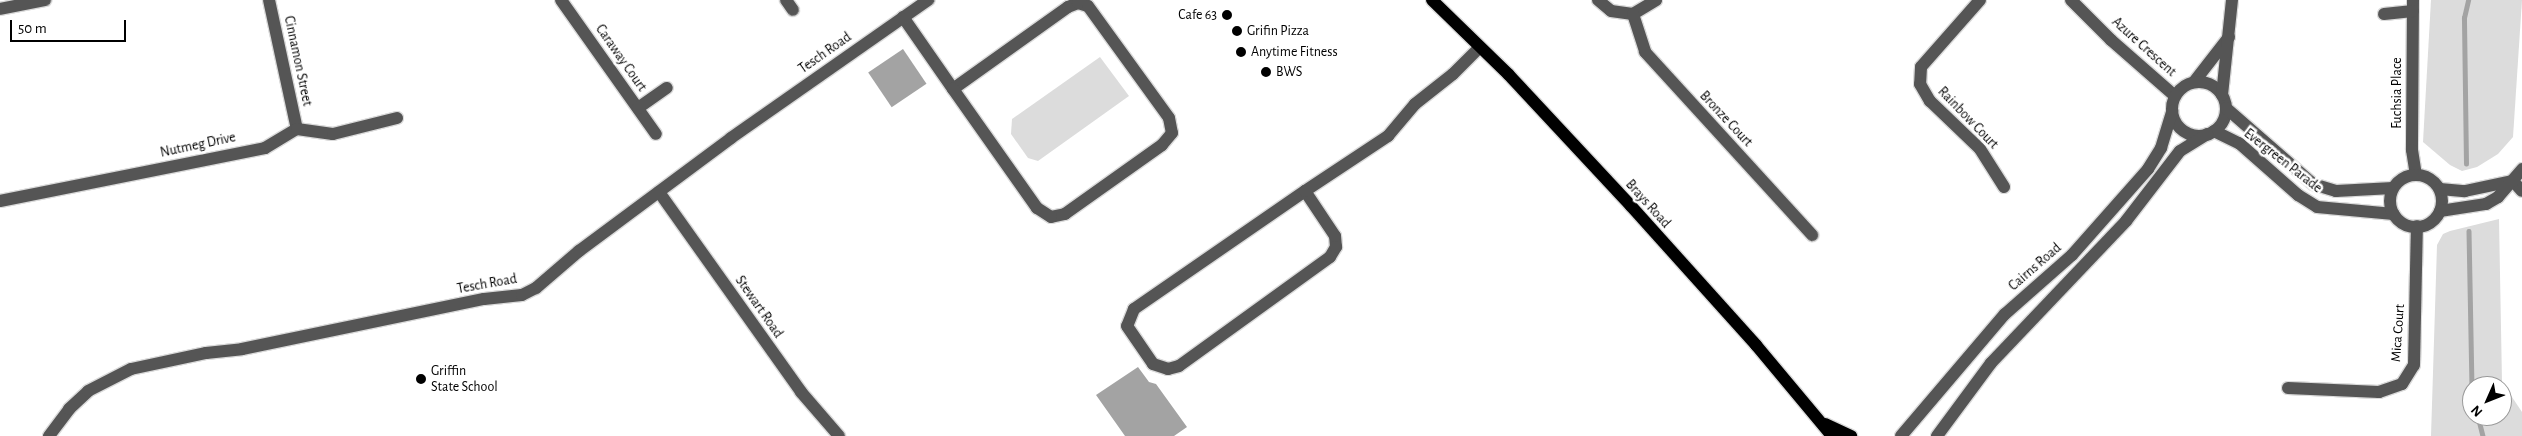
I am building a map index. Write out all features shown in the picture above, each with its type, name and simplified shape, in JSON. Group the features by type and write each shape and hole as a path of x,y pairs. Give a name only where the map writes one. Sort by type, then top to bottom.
{"main road":[{"name":"Brays Road","path":"1432,0 1480,46 1631,206 1832,436"},
{"path":"1822,423 1851,436"}],"street":[{"path":"0,10 45,0"},
{"name":"Cinnamon Street","path":"269,0 297,129"},
{"name":"Caraway Court","path":"561,0 656,134"},
{"name":"Tesch Road","path":"49,436 68,409 88,392 131,369 530,292 579,250 731,138 928,0"},
{"path":"1598,0 1610,11 1633,14 1656,0"},
{"name":"Rainbow Court","path":"1980,0 1921,67 1920,84 1930,101 1980,149 2004,187"},
{"name":"Azure Crescent","path":"2071,0 2175,96"},
{"path":"1937,436 1991,363 2126,221 2180,151 2210,133 2224,120 2232,0"},
{"path":"903,17 953,89 1037,208 1051,217 1065,214 1162,145 1172,132 1169,118 1095,13 1083,4 1068,7 953,89"},
{"name":"Fuchsia Place","path":"2384,14 2413,5 2412,150 2416,174"},
{"name":"Bronze Court","path":"1633,14 1644,52 1812,235"},
{"path":"2210,133 2184,131 2172,111 2175,96 2194,82 2229,37"},
{"path":"1304,191 1335,236 1336,246 1330,257 1179,366 1168,369 1153,364 1127,326 1134,309 1304,191 1388,136 1415,104 1453,74 1480,46"},
{"path":"2194,82 2211,84 2224,101"},
{"path":"638,108 667,88"},
{"name":"Evergreen Parade","path":"2224,101 2313,184 2336,190 2394,188"},
{"name":"Cairns Road","path":"1901,436 2005,314 2072,255 2148,169 2161,148 2172,111"},
{"path":"297,129 333,134 397,118"},
{"name":"Nutmeg Drive","path":"0,201 265,148 297,129"},
{"name":"Evergreen Parade","path":"2210,133 2240,143 2298,195 2317,207 2394,214"},
{"path":"2440,211 2486,204 2512,181 2522,169"},
{"path":"2416,174 2430,178 2440,189 2440,211 2431,222 2417,226 2404,223 2394,214 2390,201 2394,188 2403,178 2416,174"},
{"path":"2440,189 2465,191 2512,181"},
{"path":"2512,181 2522,191"},
{"name":"Stewart Road","path":"659,192 801,392 839,436"},
{"name":"Mica Court","path":"2288,388 2379,392 2402,384 2414,365 2417,226"}],"shaded area":[{"path":"2431,0 2522,0 2513,137 2498,154 2477,167 2462,171 2450,165 2423,142"},
{"path":"903,49 926,84 892,107 868,72"},
{"path":"1100,57 1129,96 1038,161 1028,158 1011,134 1012,119"},
{"path":"2499,219 2502,376 2462,376 2462,426 2512,426 2512,397 2522,412 2522,436 2431,436 2437,245 2443,234"},
{"path":"1138,367 1149,382 1156,384 1187,427 1174,436 1125,436 1096,395"}],"waterway":[{"path":"2466,164 2464,18 2468,0"},
{"path":"2469,231 2472,376"},
{"path":"2480,426 2483,436"}],"place":[{"name":"Cafe 63","path":"1227,15"},
{"name":"Grifin Pizza","path":"1237,31"},
{"name":"Anytime Fitness","path":"1241,52"},
{"name":"BWS","path":"1266,72"},
{"name":"Griffin State School","path":"421,379"}]}
